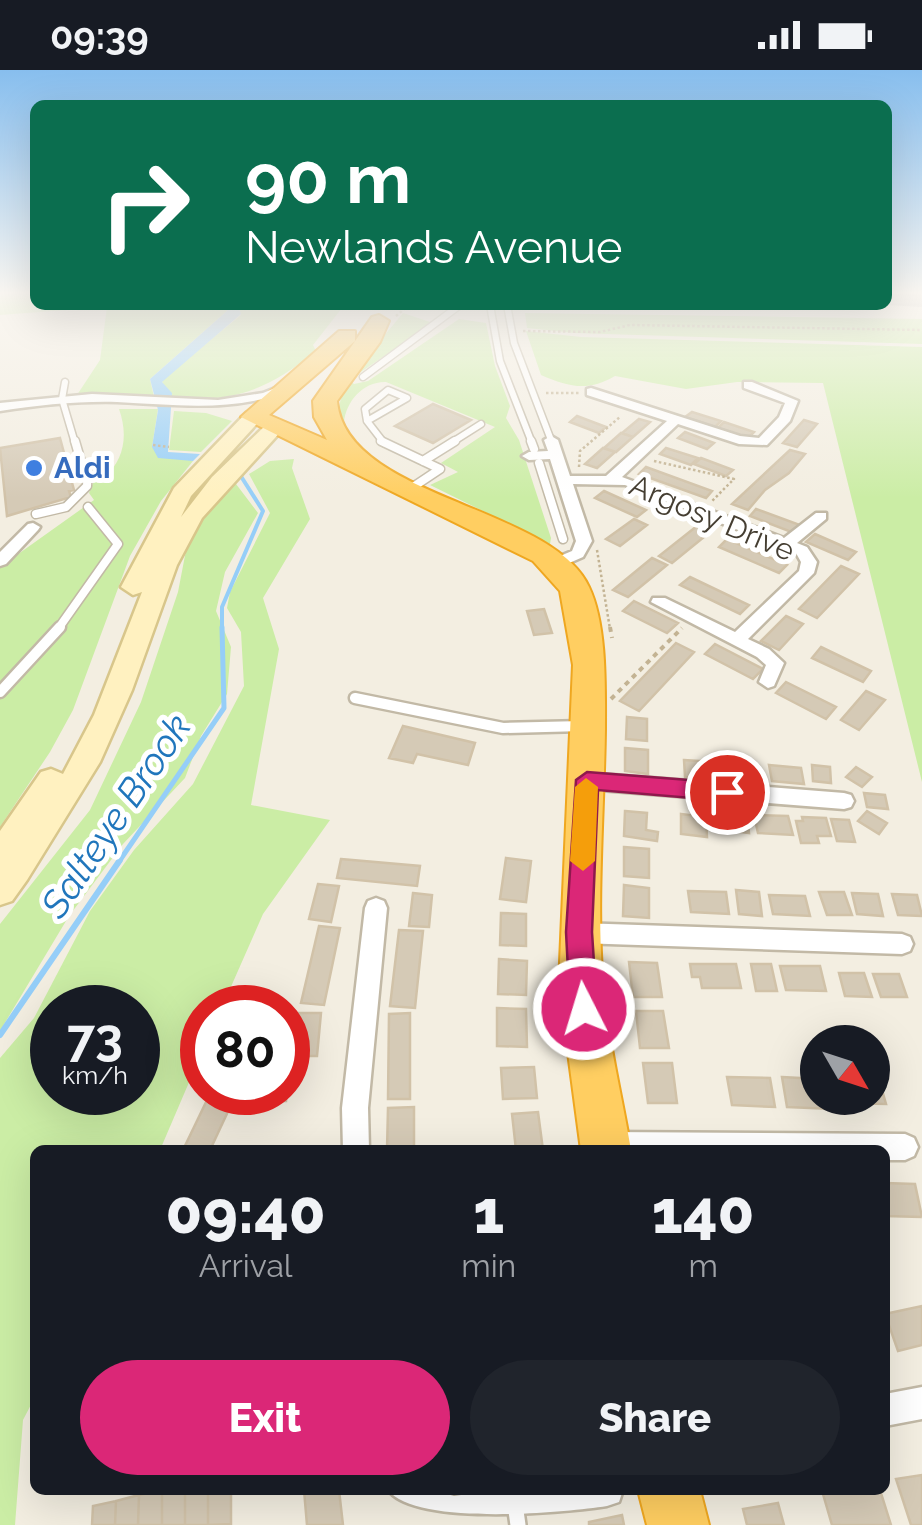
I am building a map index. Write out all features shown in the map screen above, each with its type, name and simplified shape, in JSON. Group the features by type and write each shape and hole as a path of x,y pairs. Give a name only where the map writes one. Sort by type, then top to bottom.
{"highway":[{"path":"269,418 292,384 320,362"},
{"path":"269,418 340,362"},
{"path":"351,362 331,384 325,401 330,426 364,466"},
{"path":"269,418 410,488 559,552 582,605 598,713 587,780 579,932 587,1033 606,1145"},
{"path":"670,1495 678,1525"}],"street":[{"path":"198,404 270,394 292,384"},
{"path":"591,392 619,406 750,443 762,442 785,418 792,401 748,385"},
{"path":"0,408 62,399 133,400 198,404 269,418"},
{"path":"218,402 269,418"},
{"path":"0,857 86,721 150,548 219,464 269,418"},
{"path":"612,478 674,420"},
{"path":"534,456 554,447 584,545 578,554 559,552"},
{"path":"0,891 80,773 122,682 165,564 219,464"},
{"name":"Argosy Drive","path":"566,480 612,478 703,509 802,550 809,562 806,573 738,638"},
{"path":"787,543 820,516"},
{"path":"0,561 35,520"},
{"path":"659,602 738,638 775,663 768,682"},
{"path":"587,780 844,801"},
{"path":"356,1145 355,1108 376,908"},
{"path":"579,932 902,944"},
{"path":"890,1147 905,1147"},
{"path":"890,1409 922,1403"},
{"path":"412,1495 428,1506 454,1513 517,1514 588,1495"}],"lane":[{"path":"363,377 383,362"},
{"path":"500,362 534,456 559,552"},
{"path":"522,362 554,447"},
{"path":"35,520 66,508 87,484 88,468 82,465 62,399 65,382"},
{"path":"365,422 407,398 388,390 373,398 365,408 365,422 376,440 440,469 410,488"},
{"path":"423,461 482,424"},
{"path":"0,692 59,628 118,544 88,507"},
{"path":"355,698 503,728 598,713"}],"path":[{"path":"533,394 591,392"},
{"path":"579,466 580,451 622,415 619,406"},
{"path":"154,445 169,446"},
{"path":"635,454 687,472 734,479 703,509"},
{"path":"596,548 613,635 609,650"},
{"path":"598,713 692,617"}],"green space":[{"path":"99,362 169,362 150,379 154,397 77,395"},
{"path":"184,362 301,362 250,391 214,398 172,399 162,382"},
{"path":"362,362 376,362 349,380 354,384 368,381 396,362 494,362 510,406 506,418 519,440 550,544 430,485 458,472 441,463 495,427 386,382 370,385 358,394 348,407 344,422 338,415 343,385"},
{"path":"537,362 922,362 922,782 823,383 737,382 686,389 615,376 587,386 570,385 541,375"},
{"path":"119,409 158,409 152,447 193,461 161,501 130,556 73,710 0,827 0,567 94,500 89,493 95,478 104,478 111,471 123,446"},
{"path":"174,411 206,413 232,421 201,452 169,450"},
{"path":"294,459 292,468 310,519 263,598 279,649 251,805 330,820 263,914 232,985 180,985 180,1103 162,1145 30,1145 30,1407 23,1420 15,1525 0,1525 0,1058 30,1023 30,1115 160,1115 160,985 51,985 90,911 134,850 193,784 244,686 241,632 227,608 230,592 270,513 249,474 270,461"},
{"path":"233,480 258,513 225,572 216,611 231,647 227,694 201,736 185,778 123,844 69,916 0,1031 0,924 90,810 141,702 178,592 188,540"}],"water":[{"path":"169,362 185,362 162,382 172,393 168,452 200,454 193,461 158,458 152,447 158,410 150,379"}],"building":[{"path":"433,404 471,420 433,443 395,426"},
{"path":"692,412 721,421 715,427 685,417"},
{"path":"577,416 606,427 599,433 570,422"},
{"path":"639,419 650,422 633,437 622,433"},
{"path":"804,420 817,424 797,447 783,443"},
{"path":"724,422 754,432 748,438 718,428"},
{"path":"685,432 714,443 707,449 678,438"},
{"path":"621,433 633,437 616,452 604,448"},
{"name":"Aldi","path":"60,438 74,490 69,491 71,497 7,516 0,448"},
{"path":"603,448 615,452 597,468 585,464"},
{"path":"666,448 698,458 691,465 660,454"},
{"path":"790,450 805,454 789,473 765,490 748,510 732,504"},
{"path":"701,458 733,470 726,476 694,464"},
{"path":"646,467 712,491 706,498 639,474"},
{"path":"604,491 646,510 637,517 595,498"},
{"path":"756,509 800,525 794,533 750,516"},
{"path":"634,519 647,525 620,546 606,539"},
{"path":"702,522 715,528 672,563 659,556"},
{"path":"815,534 856,552 848,560 806,542"},
{"path":"727,539 787,565 779,573 719,547"},
{"path":"652,558 667,565 628,597 613,590"},
{"path":"841,566 859,574 817,618 799,609"},
{"path":"690,577 749,605 740,614 680,585"},
{"path":"634,601 678,623 667,633 623,611"},
{"path":"544,609 552,633 534,635 527,611"},
{"path":"786,616 803,624 779,650 761,641"},
{"path":"676,643 694,652 639,711 620,701"},
{"path":"715,644 763,669 753,679 705,654"},
{"path":"821,647 871,671 863,682 812,658"},
{"path":"786,682 836,707 826,719 776,693"},
{"path":"866,691 885,700 859,730 841,720"},
{"path":"627,717 647,719 647,741 626,739"},
{"path":"403,726 475,743 468,765 417,754 413,763 389,758"},
{"path":"625,748 648,750 648,774 625,771"},
{"path":"684,760 714,762 716,779 685,777"},
{"path":"726,763 759,766 761,783 722,780 721,768 727,769"},
{"path":"769,765 801,768 804,784 772,781"},
{"path":"812,765 830,767 831,783 813,781"},
{"path":"856,767 872,777 862,787 846,777"},
{"path":"864,793 885,795 888,809 867,807"},
{"path":"625,811 647,813 646,830 658,832 657,841 624,836"},
{"path":"867,811 887,823 879,834 858,821"},
{"path":"723,812 747,814 749,833 725,830"},
{"path":"681,814 706,817 707,837 681,834"},
{"path":"754,815 788,816 793,835 758,833"},
{"path":"802,817 826,818 831,836 817,836 819,843 801,843 796,821 803,821"},
{"path":"831,819 849,820 855,842 837,841"},
{"path":"624,847 649,849 649,878 624,876"},
{"path":"506,858 531,861 526,902 500,899"},
{"path":"341,859 420,866 417,886 337,878"},
{"path":"318,884 339,886 331,922 309,919"},
{"path":"624,885 649,888 649,918 623,916"},
{"path":"736,890 759,892 762,916 739,914"},
{"path":"688,891 726,892 729,914 691,912"},
{"path":"819,892 844,892 852,915 827,915"},
{"path":"413,893 432,895 429,927 409,926"},
{"path":"852,893 878,894 883,916 857,914"},
{"path":"892,894 917,895 922,916 898,915"},
{"path":"769,895 805,896 810,916 773,914"},
{"path":"501,913 526,914 526,946 500,945"},
{"path":"319,926 340,928 324,1005 310,1004 310,985 305,985"},
{"path":"399,930 423,931 415,1008 390,1006"},
{"path":"499,959 527,961 526,995 498,994"},
{"path":"629,962 657,963 662,997 633,997"},
{"path":"690,964 736,964 741,988 702,988 700,977 692,977"},
{"path":"751,964 771,964 777,991 756,991"},
{"path":"780,966 820,966 826,991 786,990"},
{"path":"839,973 864,973 872,997 845,996"},
{"path":"873,974 899,974 907,997 881,997"},
{"path":"497,1008 526,1009 527,1047 497,1046"},
{"path":"636,1011 663,1011 669,1048 640,1048"},
{"path":"310,1013 321,1013 317,1056 310,1056"},
{"path":"410,1013 410,1099 388,1099 389,1014"},
{"path":"643,1063 672,1063 677,1103 648,1103"},
{"path":"534,1067 537,1098 503,1099 501,1068"},
{"path":"727,1077 770,1078 775,1107 732,1105"},
{"path":"782,1077 800,1078 800,1108 787,1107"},
{"path":"414,1107 414,1145 387,1145 388,1108"},
{"path":"538,1112 542,1145 515,1145 512,1114"},
{"path":"200,1115 226,1115 212,1145 185,1145"},
{"path":"890,1183 915,1184 922,1217 890,1216"},
{"path":"922,1306 922,1345 898,1351 890,1328 890,1313"},
{"path":"922,1475 922,1525 911,1525 896,1479"},
{"path":"139,1495 162,1495 162,1525 138,1525"},
{"path":"139,1495 138,1525 115,1525 116,1501"},
{"path":"162,1495 185,1495 185,1525 162,1525"},
{"path":"185,1495 208,1495 208,1525 185,1525"},
{"path":"208,1495 231,1495 231,1524 208,1525"},
{"path":"304,1495 340,1495 343,1525 307,1525"},
{"path":"823,1495 882,1495 891,1525 832,1525"},
{"path":"116,1501 115,1525 92,1525 93,1506"},
{"path":"778,1503 784,1525 747,1525 743,1509"},
{"path":"622,1515 624,1525 589,1525 589,1522"}],"waterway":[{"name":"Salteye Brook","path":"222,627 222,607 263,511 237,470"},
{"name":"Salteye Brook","path":"118,863 224,708 222,627"},
{"name":"Salteye Brook","path":"0,1035 120,860"}],"slow traffic":[{"path":"583,861 586,787"}],"place":[{"name":"Aldi","path":"34,468"}],"route":[{"path":"584,1009 579,932 587,780 727,792"}]}
